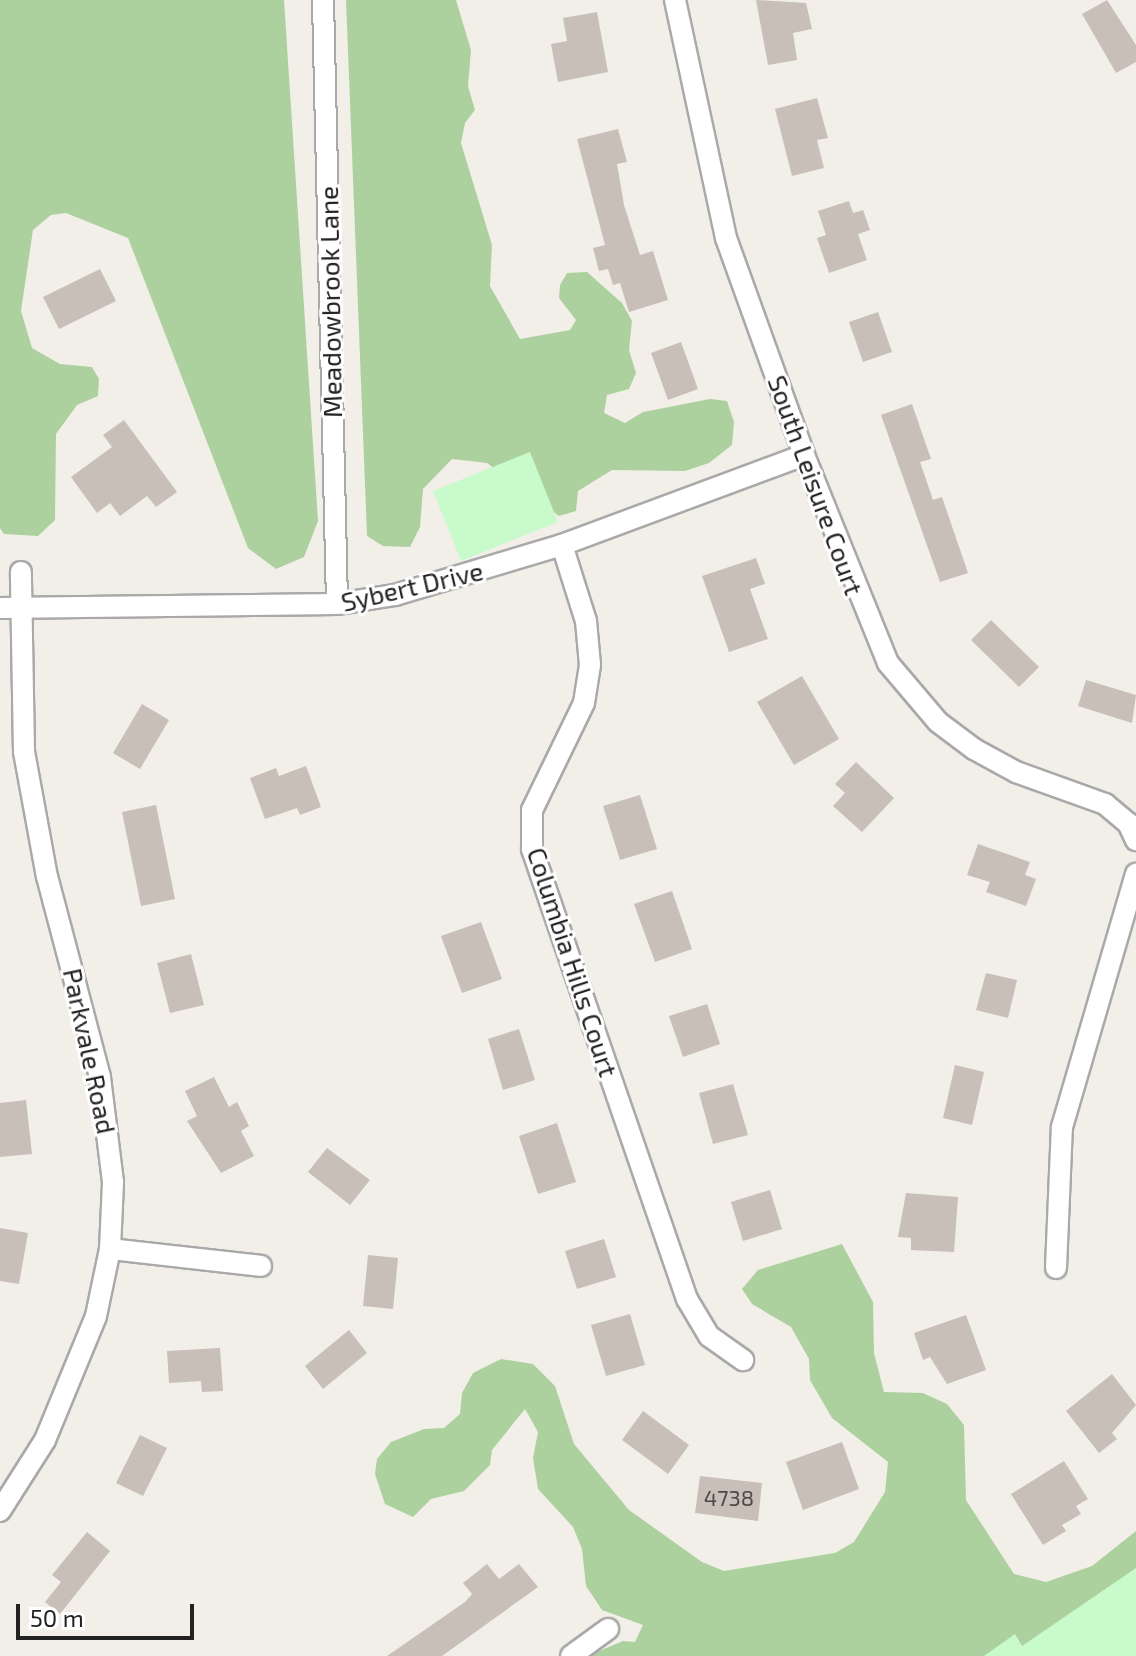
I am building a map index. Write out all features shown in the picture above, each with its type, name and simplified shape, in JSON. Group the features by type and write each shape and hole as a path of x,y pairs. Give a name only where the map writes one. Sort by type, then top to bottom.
{"street":[{"name":"Meadowbrook Lane","path":"323,0 337,604"},
{"name":"South Leisure Court","path":"675,0 726,238 871,631 909,692 974,749 1016,772 1105,804 1128,823 1136,840"},
{"name":"Sybert Drive","path":"0,608 337,604 454,581 562,545 804,455"},
{"name":"Columbia Hills Court","path":"562,545 586,621 590,665 584,703 532,810 532,849 687,1299 709,1336 743,1360"},
{"name":"Parkvale Road","path":"0,1511 45,1440 72,1383 96,1316 110,1249 113,1182 100,1077 47,877 24,752 21,572"},
{"path":"1056,1268 1062,1127 1136,874"},
{"path":"110,1249 261,1266"},
{"path":"571,1656 608,1629"}],"green space":[{"path":"0,0 284,0 318,521 304,557 276,569 248,548 128,238 66,213 51,215 33,230 21,311 32,348 60,364 92,367 99,379 98,396 77,405 56,434 55,520 38,536 4,534 0,528"},
{"path":"346,0 456,0 471,50 468,86 475,110 465,123 461,143 492,245 490,286 520,339 570,330 576,320 559,298 560,285 567,273 587,272 622,303 632,321 629,350 636,373 629,389 607,395 604,413 625,423 643,412 710,399 727,401 734,422 732,445 709,463 685,471 612,470 578,491 576,511 559,516 487,463 452,459 423,489 420,527 410,547 383,546 367,536"},
{"path":"530,452 558,522 461,561 433,491"},
{"path":"842,1244 873,1302 874,1353 884,1392 923,1393 947,1404 964,1425 966,1500 1014,1574 1046,1582 1092,1566 1136,1531 1136,1656 587,1656 623,1641 635,1642 643,1625 602,1610 586,1586 582,1549 573,1527 538,1489 533,1458 538,1432 525,1409 492,1450 490,1465 464,1491 431,1499 413,1517 385,1504 375,1474 377,1459 391,1442 424,1429 444,1428 460,1414 462,1393 473,1373 501,1359 533,1364 555,1386 574,1444 629,1510 702,1562 724,1571 835,1553 854,1542 885,1492 888,1462 832,1418 810,1380 809,1359 791,1327 752,1304 742,1289 758,1270"},
{"path":"1136,1568 1136,1656 984,1656 1015,1634 1022,1646"}],"building":[{"path":"756,0 806,3 812,29 793,33 797,60 768,65"},
{"path":"1107,0 1136,45 1136,62 1116,73 1082,14"},
{"path":"597,12 608,72 558,82 551,44 567,41 563,18"},
{"path":"817,98 828,138 817,140 824,168 792,176 775,109"},
{"path":"618,129 627,162 617,164 624,205 640,255 653,251 668,300 629,312 620,283 613,285 608,269 599,271 593,248 605,245 577,139"},
{"path":"849,201 853,213 863,210 870,230 858,234 867,260 829,273 817,238 826,235 818,211"},
{"path":"100,269 116,301 59,329 43,297"},
{"path":"878,312 892,352 863,362 849,322"},
{"path":"681,342 698,389 668,400 651,353"},
{"path":"912,404 931,459 920,462 933,500 942,497 968,573 940,582 881,415"},
{"path":"124,420 177,492 156,507 147,496 120,516 110,503 97,513 71,477 112,447 103,435"},
{"path":"756,558 765,584 750,589 768,639 729,652 702,576"},
{"path":"991,620 1039,667 1019,687 971,640"},
{"path":"802,676 839,739 794,765 757,702"},
{"path":"1086,680 1136,695 1132,723 1078,706"},
{"path":"142,704 169,720 140,769 113,753"},
{"path":"856,762 894,798 862,832 833,806 845,793 835,784"},
{"path":"306,766 321,807 300,815 297,808 265,819 250,778 276,768 279,776"},
{"path":"640,795 657,849 620,860 603,806"},
{"path":"156,805 175,899 141,906 122,812"},
{"path":"978,844 1030,862 1025,875 1036,879 1026,906 986,892 990,882 967,875"},
{"path":"672,891 692,949 655,962 634,904"},
{"path":"481,922 502,979 462,993 441,936"},
{"path":"191,954 204,1005 170,1013 157,963"},
{"path":"986,973 1017,980 1008,1018 976,1010"},
{"path":"707,1004 720,1044 683,1057 669,1016"},
{"path":"519,1029 535,1080 503,1090 488,1039"},
{"path":"955,1065 984,1072 972,1125 943,1118"},
{"path":"214,1077 229,1107 237,1102 249,1126 241,1131 254,1156 221,1173 187,1121 197,1116 185,1091"},
{"path":"733,1084 748,1135 713,1144 699,1093"},
{"path":"26,1100 32,1154 0,1157 0,1103"},
{"path":"557,1123 576,1182 538,1194 519,1136"},
{"path":"327,1148 370,1180 350,1205 308,1172"},
{"path":"770,1190 782,1229 743,1241 731,1202"},
{"path":"906,1193 958,1197 954,1252 911,1250 911,1238 898,1237"},
{"path":"0,1228 28,1233 19,1284 0,1281"},
{"path":"604,1239 616,1277 577,1289 565,1251"},
{"path":"368,1255 398,1258 393,1309 363,1306"},
{"path":"630,1314 645,1365 606,1376 591,1325"},
{"path":"966,1315 986,1370 947,1384 930,1357 923,1360 914,1333"},
{"path":"349,1330 367,1353 323,1389 305,1366"},
{"path":"220,1348 223,1391 202,1392 201,1381 169,1383 167,1351"},
{"path":"1112,1374 1136,1405 1112,1433 1117,1439 1099,1453 1066,1411"},
{"path":"643,1411 689,1445 668,1474 622,1440"},
{"path":"140,1435 167,1448 143,1496 116,1483"},
{"path":"842,1442 859,1489 803,1510 786,1462"},
{"path":"1064,1461 1088,1499 1076,1506 1081,1514 1062,1525 1066,1531 1043,1545 1011,1494"},
{"path":"700,1476 762,1483 758,1521 695,1513"},
{"path":"87,1532 110,1551 60,1614 45,1602 61,1582 52,1575"},
{"path":"487,1564 499,1579 519,1564 538,1587 442,1656 387,1656 465,1602 472,1594 463,1583"}]}
